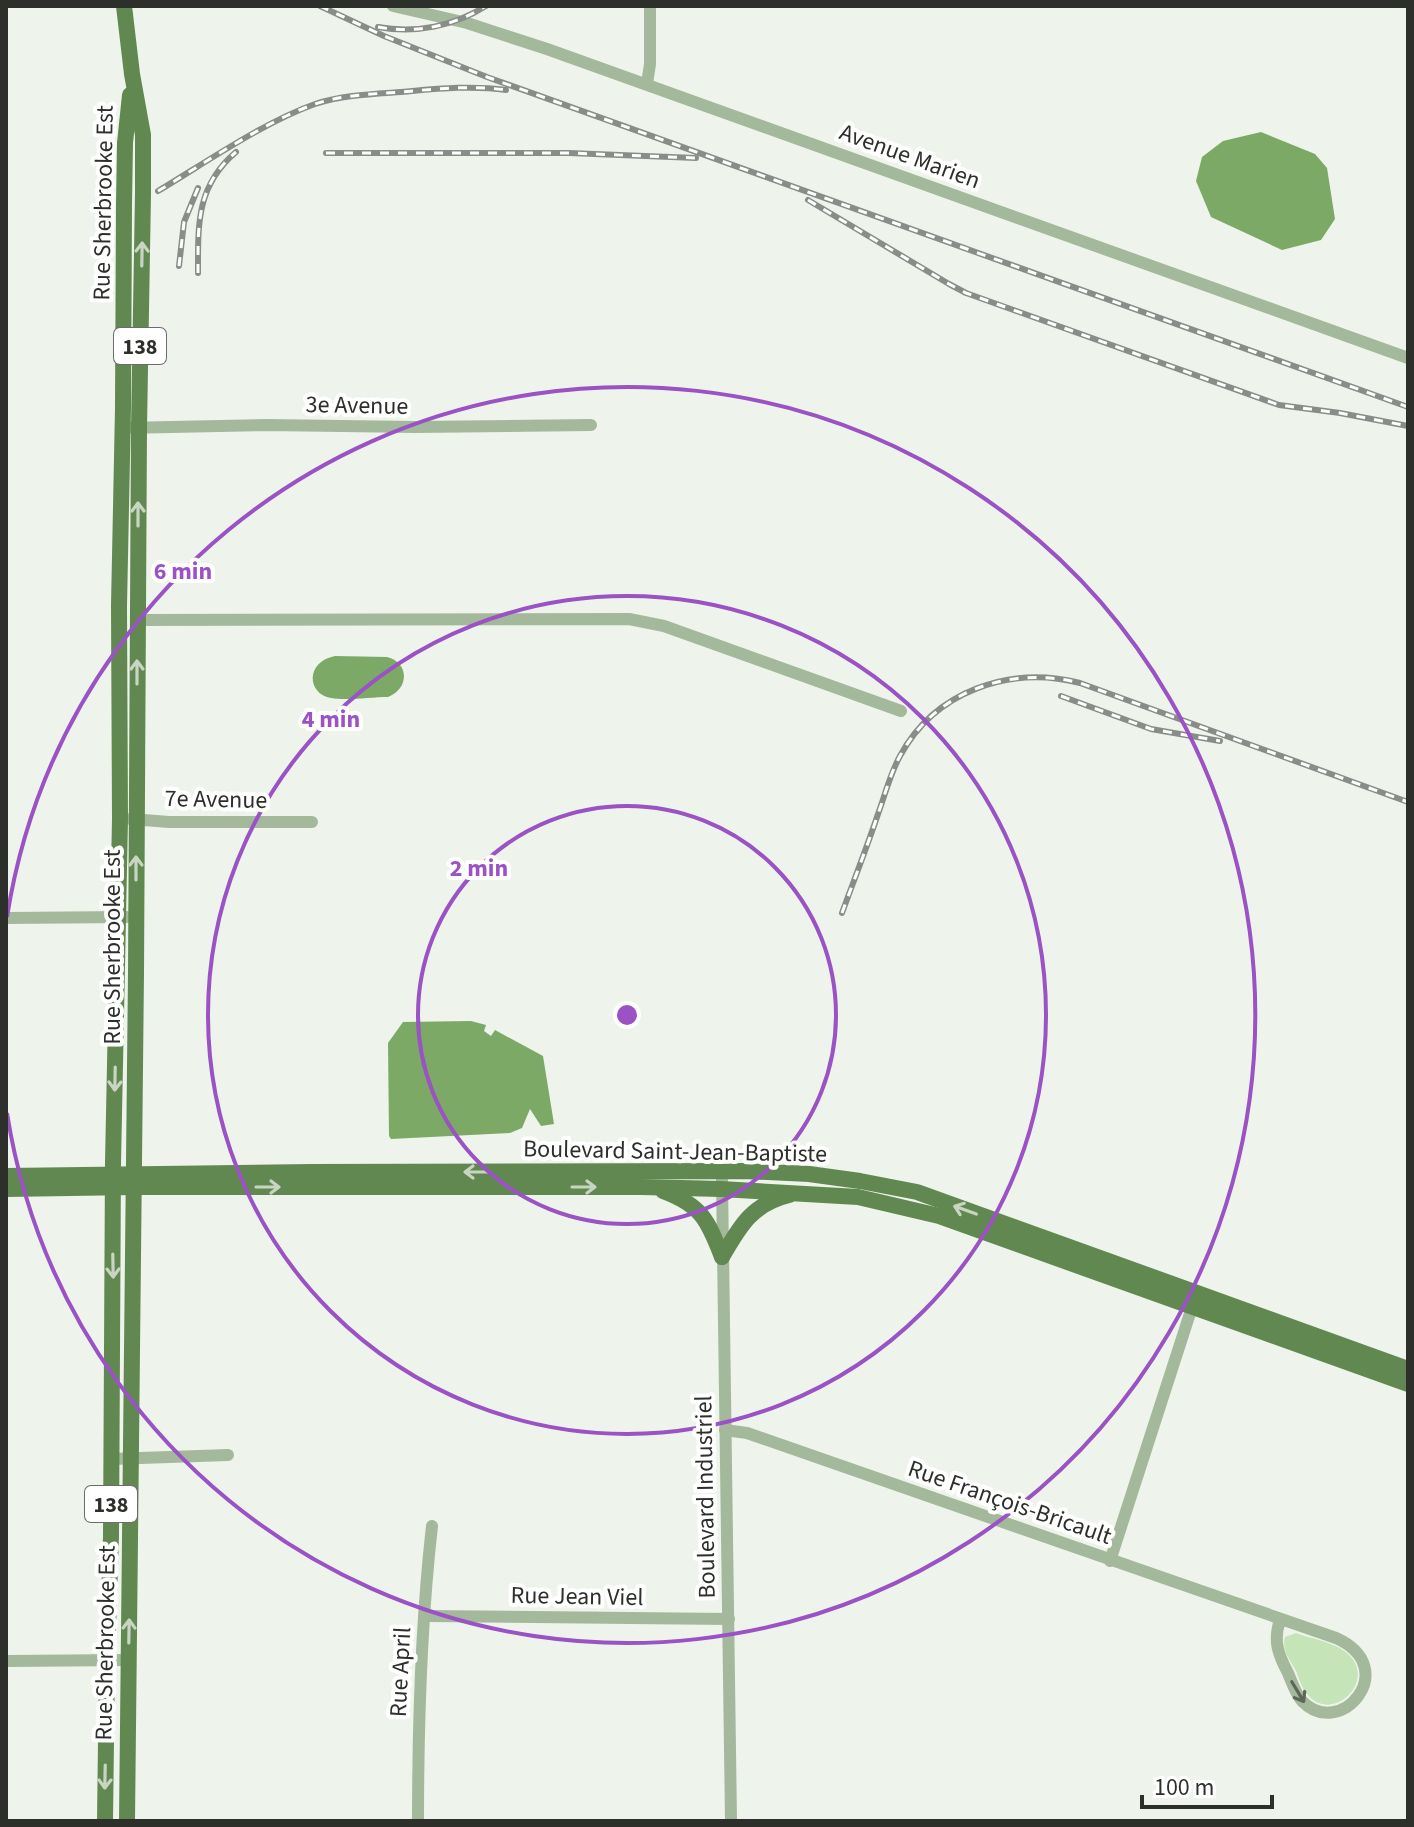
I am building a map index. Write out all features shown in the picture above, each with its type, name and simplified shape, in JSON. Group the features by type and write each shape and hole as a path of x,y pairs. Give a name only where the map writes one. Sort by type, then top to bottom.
{"main road":[{"name":"Rue Sherbrooke Est","path":"124,6 143,135 131,428 119,621 119,723 128,764 128,819 136,917 127,1821"},
{"path":"129,48 130,31 138,6"},
{"name":"Rue Sherbrooke Est","path":"128,764 137,723 138,620 131,428"},
{"path":"119,621 138,620"},
{"path":"119,723 137,723"},
{"name":"Rue Sherbrooke Est","path":"105,1821 118,917 128,819"},
{"path":"116,1033 135,1035"},
{"name":"Boulevard Saint-Jean-Baptiste","path":"519,1180 632,1170 722,1171 809,1174 917,1192 1408,1384"},
{"name":"Boulevard Saint-Jean-Baptiste","path":"6,1176 113,1181"},
{"name":"Boulevard Saint-Jean-Baptiste","path":"6,1189 134,1180 519,1180 858,1197 939,1216 1408,1369"},
{"path":"642,1187 682,1198 704,1216 722,1257"},
{"path":"722,1257 740,1227 752,1214 768,1202 806,1193"},
{"path":"113,1358 132,1358"},
{"path":"111,1536 130,1537"},
{"path":"109,1595 129,1596"}],"street":[{"name":"Avenue Marien","path":"393,6 476,25 647,84 1408,358"},
{"path":"647,84 650,6"},
{"name":"3e Avenue","path":"131,428 591,425"},
{"path":"138,620 629,619 664,626 901,711"},
{"name":"7e Avenue","path":"128,819 312,822"},
{"path":"6,918 136,917"},
{"name":"Boulevard Industriel","path":"722,1171 731,1821"},
{"path":"1110,1561 1194,1300"},
{"name":"Rue François-Bricault","path":"725,1430 747,1433 1336,1638 1348,1644 1363,1662 1366,1679 1362,1692 1354,1702 1342,1709 1324,1712 1303,1702 1276,1648 1280,1620"},
{"path":"111,1459 228,1455"},
{"name":"Rue April","path":"418,1821 426,1582 432,1526"},
{"name":"Rue Jean Viel","path":"425,1616 729,1619"},
{"path":"6,1661 128,1660"}],"shaded area":[{"path":"1261,132 1315,154 1327,168 1335,219 1321,240 1282,250 1211,217 1196,181 1202,157 1223,141"},
{"path":"335,656 387,657 395,660 403,670 403,682 388,697 344,699 323,695 314,685 314,671 325,659"},
{"path":"471,1021 486,1025 484,1031 491,1036 495,1030 543,1056 554,1124 541,1126 530,1109 522,1128 510,1133 391,1139 388,1043 403,1022"},
{"path":"1296,1633 1330,1644 1348,1654 1356,1665 1358,1676 1348,1696 1328,1705 1317,1702 1307,1694 1284,1646 1285,1637"}],"railway":[{"path":"320,6 384,36 487,77 1408,407"},
{"path":"378,27 434,27 461,19 486,6"},
{"path":"158,191 255,132 325,101 357,95 440,89 506,90"},
{"path":"198,273 199,223 206,193 213,178 236,152"},
{"path":"326,153 569,153 696,158"},
{"path":"179,266 184,222 198,188"},
{"path":"808,200 966,293 1279,405 1408,426"},
{"path":"842,913 893,770 915,733 954,700 977,688 1002,681 1054,678 1080,683 1408,802"},
{"path":"1061,696 1151,729 1220,741"}]}
